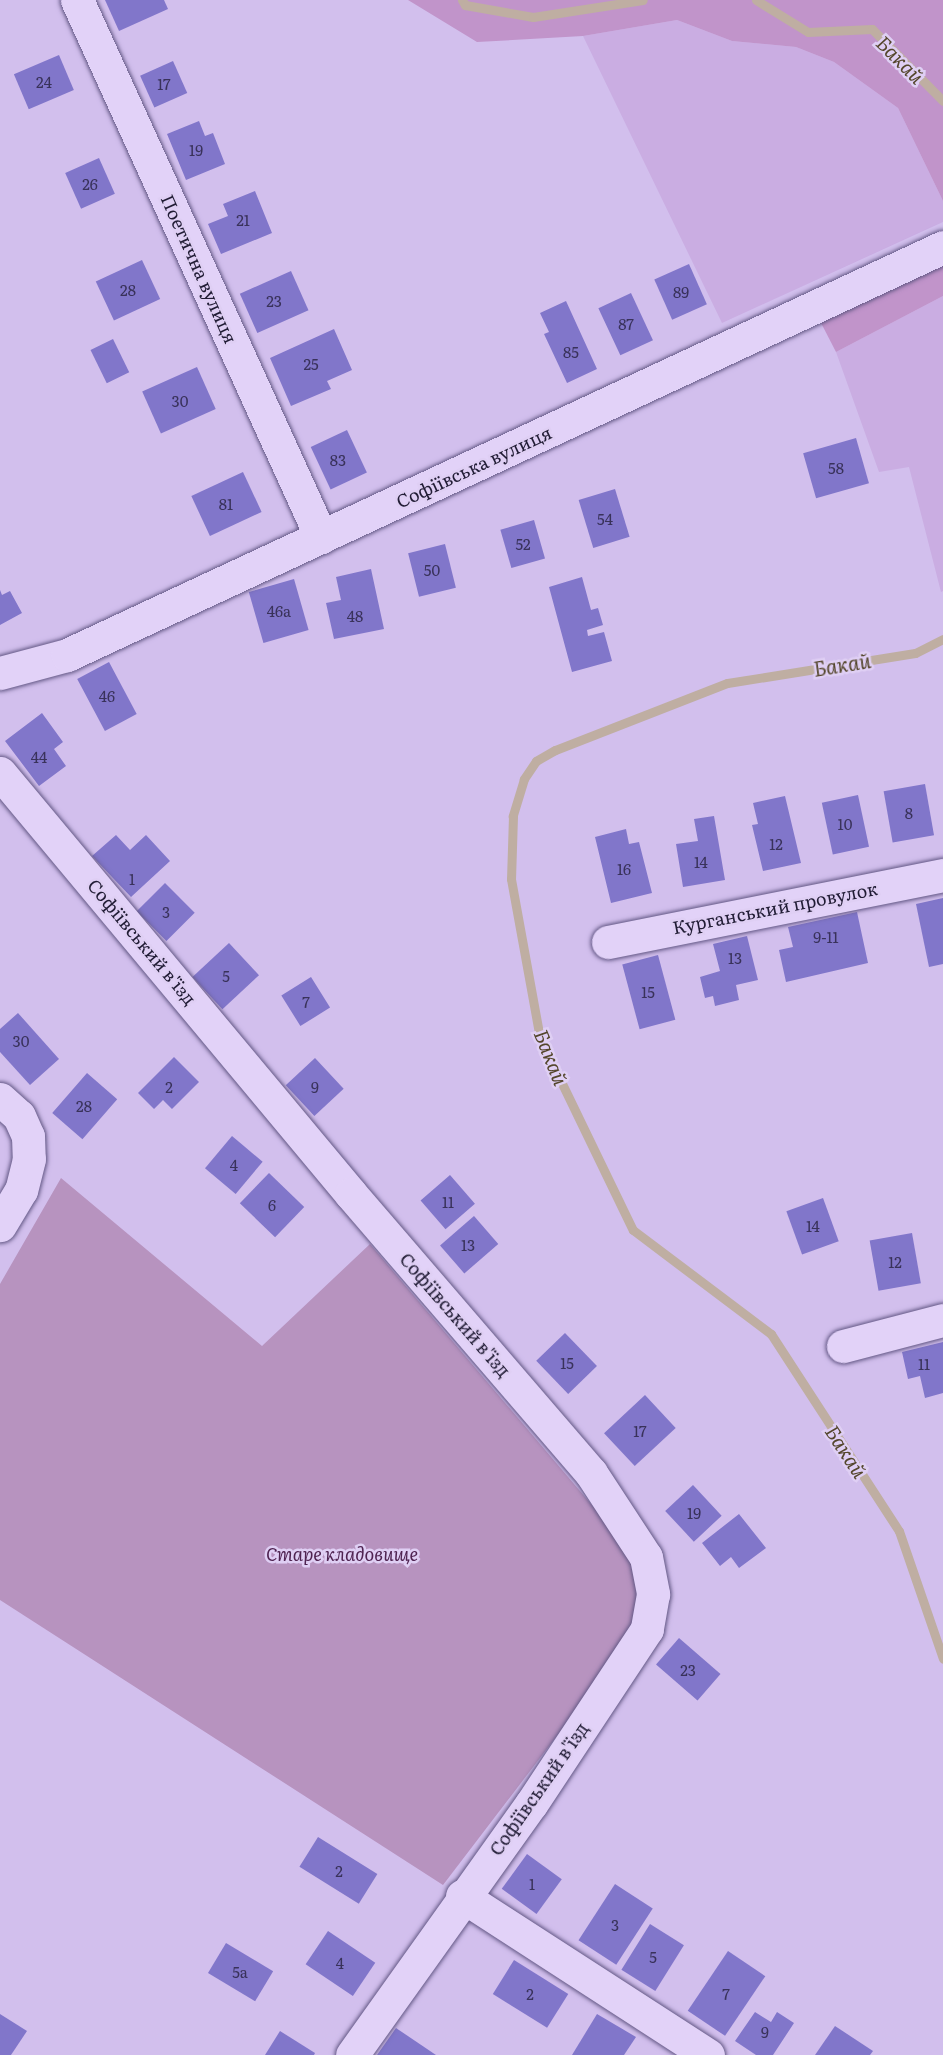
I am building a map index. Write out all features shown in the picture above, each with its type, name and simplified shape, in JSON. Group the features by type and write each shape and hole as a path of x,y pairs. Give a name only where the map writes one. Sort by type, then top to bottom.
{"street":[{"name":"Поетична вулиця","path":"77,0 321,537"},
{"name":"Софіївська вулиця","path":"0,673 67,655 943,247"},
{"name":"Софіївський в'їзд","path":"0,773 351,1194 591,1473 646,1557 653,1594 647,1629 531,1804 462,1896 352,2055"},
{"name":"Курганський провулок","path":"608,942 943,875"},
{"path":"0,1099 20,1116 28,1136 28,1159 21,1190 0,1225"},
{"path":"843,1346 943,1320"},
{"path":"462,1896 708,2055"}],"shaded area":[{"path":"408,0 943,0 943,201 898,108 834,62 796,47 732,41 677,20 583,36 477,42"},
{"path":"677,20 732,41 796,47 834,62 898,108 943,201 943,222 722,323 583,36"},
{"path":"943,258 943,296 836,352 819,319"},
{"path":"943,296 943,591 941,592 909,467 879,472 836,352"}],"green space":[{"name":"Старе кладовище","path":"61,1178 262,1346 370,1244 625,1544 639,1580 641,1614 624,1648 443,1885 0,1600 0,1284"}],"building":[{"path":"105,0 164,0 168,9 119,31"},
{"path":"59,55 74,90 29,109 14,74"},
{"path":"173,61 187,93 154,108 140,76"},
{"path":"199,121 205,136 213,133 225,164 186,180 167,134"},
{"path":"99,158 115,194 81,209 65,173"},
{"path":"255,191 272,233 221,254 208,224 228,216 223,204"},
{"path":"142,260 160,299 114,321 96,282"},
{"path":"689,264 707,304 672,320 654,279"},
{"path":"291,271 308,310 257,333 240,294"},
{"path":"631,293 653,340 620,355 598,308"},
{"path":"566,301 597,369 567,383 544,334 549,332 540,313"},
{"path":"334,329 352,370 327,381 331,389 291,406 270,358"},
{"path":"113,339 129,372 107,383 91,350"},
{"path":"197,367 216,409 161,433 142,391"},
{"path":"347,430 367,473 331,490 311,447"},
{"path":"856,438 869,483 816,498 803,453"},
{"path":"243,472 262,512 210,536 191,496"},
{"path":"615,489 630,537 593,548 579,500"},
{"path":"534,520 545,558 511,568 500,530"},
{"path":"445,544 456,588 419,597 408,553"},
{"path":"371,569 384,629 334,639 326,603 341,600 336,577"},
{"path":"582,577 591,610 598,608 603,625 587,630 588,636 604,632 612,661 572,672 549,587"},
{"path":"294,579 309,630 263,643 249,592"},
{"path":"0,590 2,595 10,591 22,613 0,625"},
{"path":"109,662 137,714 105,731 77,679"},
{"path":"42,713 63,742 54,749 66,766 39,786 5,741"},
{"path":"925,784 934,835 893,843 884,791"},
{"path":"858,795 869,847 833,855 822,803"},
{"path":"785,796 801,863 763,871 752,825 758,824 753,803"},
{"path":"714,816 725,880 683,887 676,844 698,841 694,819"},
{"path":"626,829 629,844 639,842 652,893 611,903 595,837"},
{"path":"116,835 130,850 146,835 170,861 131,897 92,856"},
{"path":"165,883 195,913 166,941 137,911"},
{"path":"943,898 943,964 929,967 916,904"},
{"path":"857,912 868,963 786,982 779,950 793,947 788,927"},
{"path":"747,936 758,980 736,985 739,1000 715,1006 713,996 705,998 700,977 720,971 713,944"},
{"path":"229,943 259,975 222,1009 192,977"},
{"path":"658,955 675,1020 640,1029 622,965"},
{"path":"311,977 330,1008 300,1026 281,996"},
{"path":"18,1013 59,1059 30,1085 0,1052 0,1029"},
{"path":"174,1057 199,1082 172,1109 163,1100 154,1109 138,1093"},
{"path":"315,1058 344,1089 314,1116 286,1085"},
{"path":"87,1073 117,1099 82,1139 52,1113"},
{"path":"232,1136 263,1162 236,1194 205,1168"},
{"path":"269,1173 304,1207 275,1237 240,1203"},
{"path":"450,1175 475,1204 445,1229 421,1201"},
{"path":"823,1198 839,1241 802,1255 786,1211"},
{"path":"474,1216 498,1244 464,1273 440,1246"},
{"path":"912,1233 921,1283 879,1291 870,1240"},
{"path":"565,1333 597,1366 568,1394 536,1361"},
{"path":"943,1342 943,1393 925,1398 920,1376 908,1379 902,1352"},
{"path":"645,1395 676,1428 635,1466 604,1433"},
{"path":"693,1485 722,1516 694,1542 665,1511"},
{"path":"739,1514 766,1548 739,1568 731,1557 720,1566 702,1543"},
{"path":"679,1638 721,1674 698,1700 656,1664"},
{"path":"318,1837 377,1874 359,1904 299,1867"},
{"path":"527,1854 562,1879 537,1914 502,1889"},
{"path":"615,1884 653,1909 616,1965 579,1940"},
{"path":"650,1924 684,1945 655,1991 621,1970"},
{"path":"328,1931 375,1963 353,1996 306,1964"},
{"path":"226,1943 273,1971 255,2001 208,1973"},
{"path":"728,1951 765,1976 725,2036 688,2011"},
{"path":"514,1960 568,1994 547,2028 493,1994"},
{"path":"755,2012 771,2022 777,2012 794,2023 773,2055 756,2055 735,2041"},
{"path":"0,2014 27,2031 11,2055 0,2055"},
{"path":"597,2014 636,2037 624,2055 572,2055"},
{"path":"835,2026 873,2051 870,2055 815,2055"},
{"path":"396,2028 436,2055 377,2055"},
{"path":"280,2031 315,2053 314,2055 265,2055"}],"waterway":[{"name":"Бакай","path":"462,0 465,5 533,17 643,0"},
{"name":"Бакай","path":"756,0 808,32 872,29 943,101"},
{"name":"Бакай","path":"943,639 915,653 727,683 555,750 536,761 524,779 513,816 511,879 540,1038 633,1230 771,1334 899,1531 943,1659"}]}
